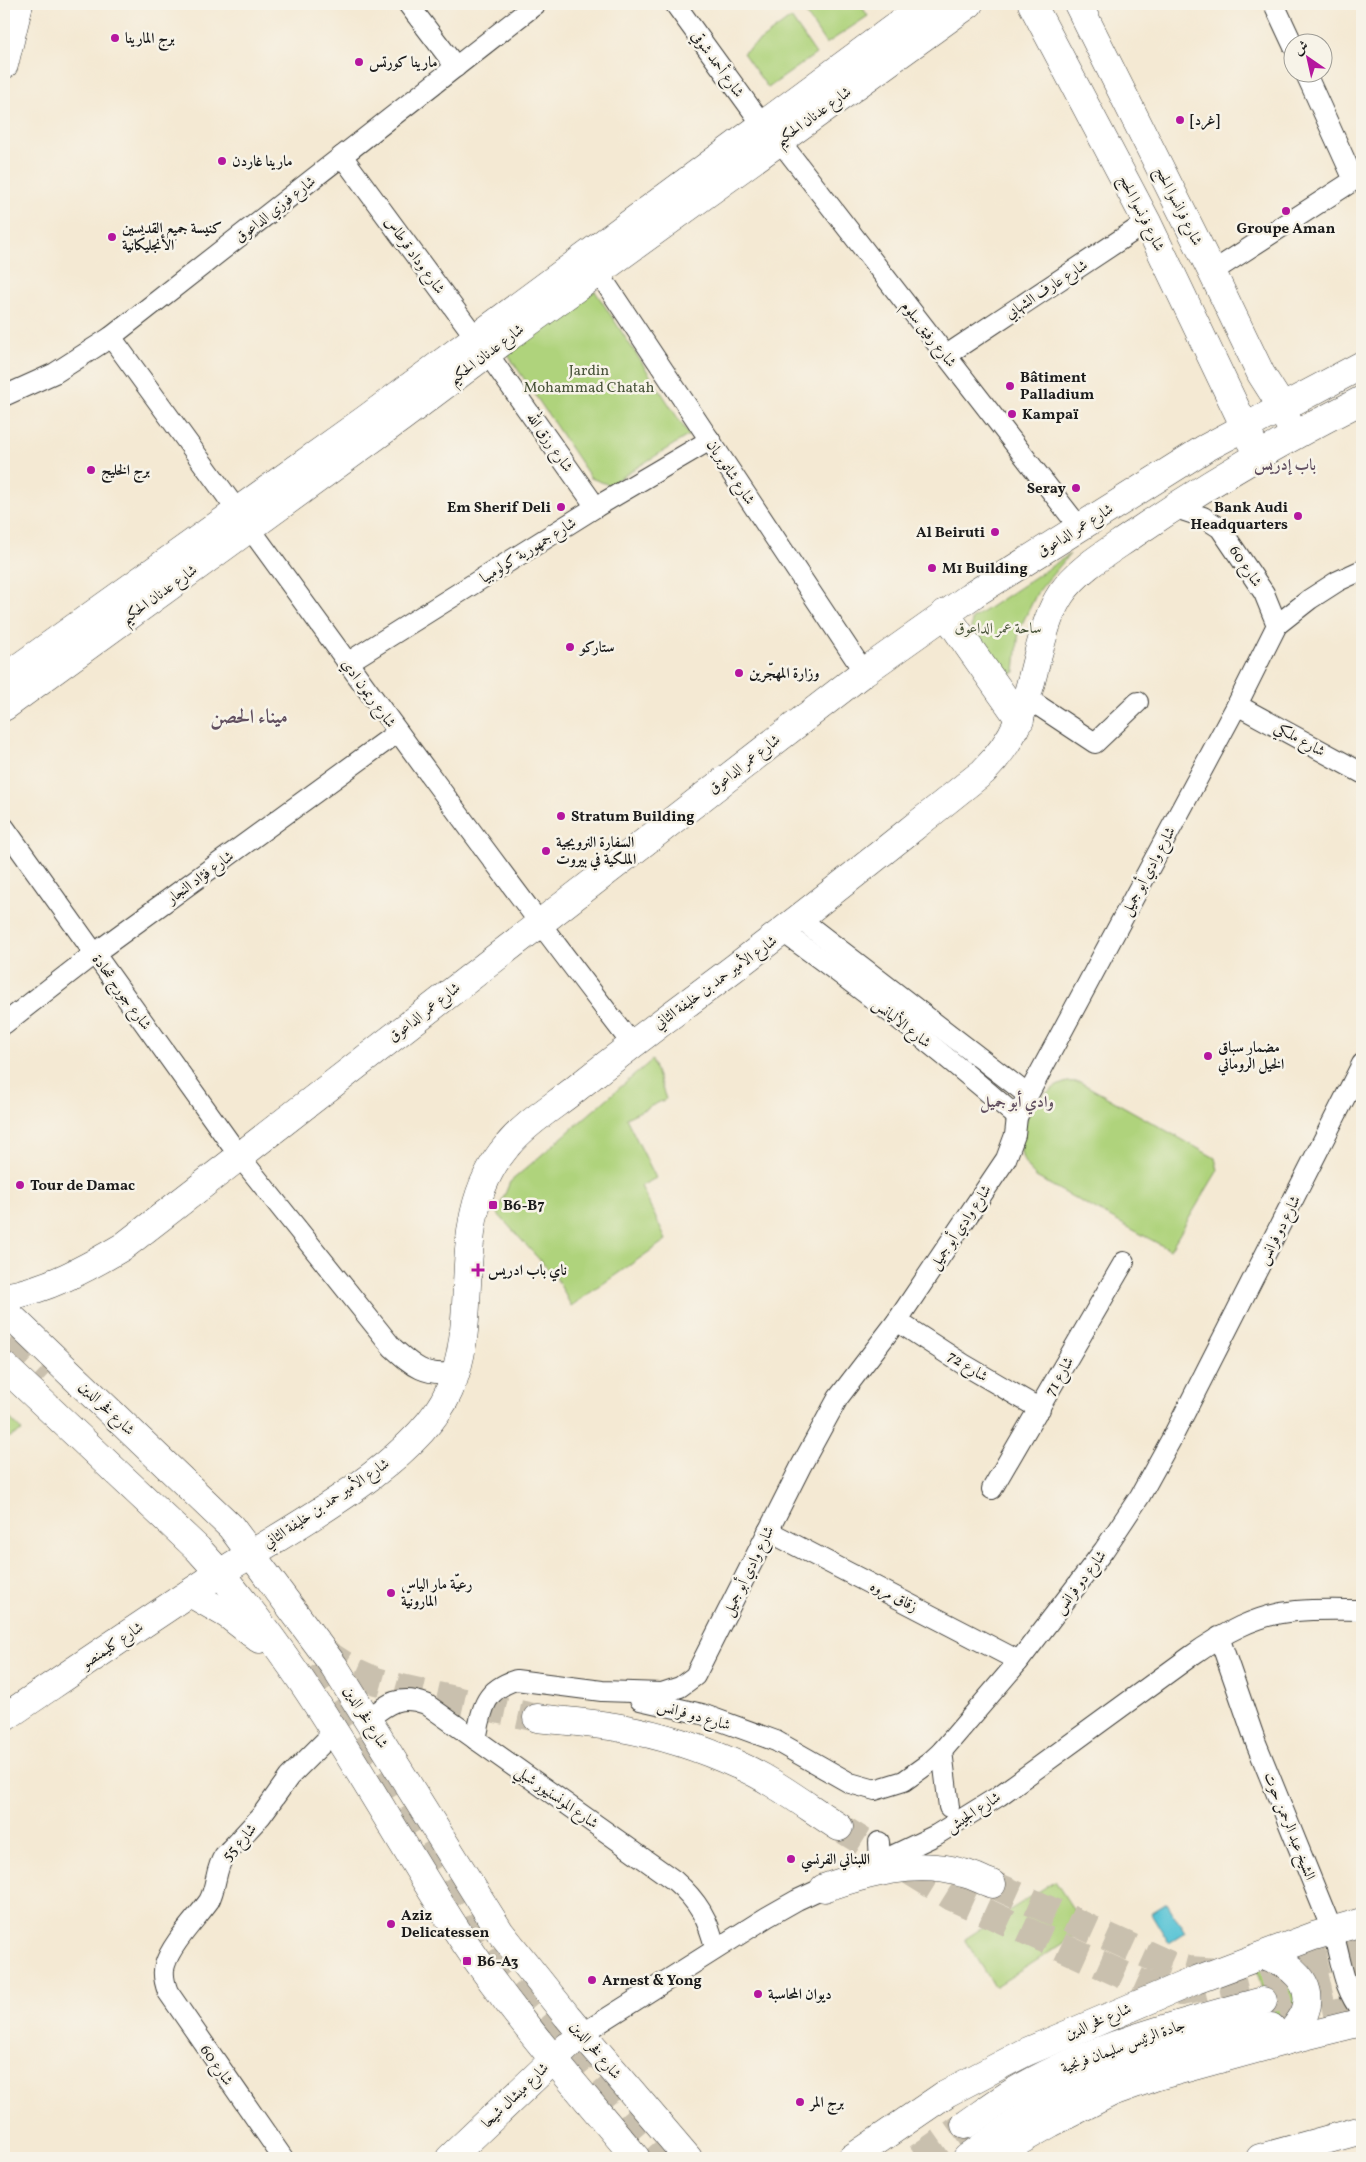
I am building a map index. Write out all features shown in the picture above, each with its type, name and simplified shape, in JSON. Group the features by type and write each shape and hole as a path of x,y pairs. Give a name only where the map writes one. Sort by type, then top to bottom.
{"main road":[{"path":"4,66 19,4"},
{"name":"شارع عدنان الحكيم","path":"481,345 598,272 926,4"},
{"name":"شارع عدنان الحكيم","path":"4,707 244,519 770,132 969,4"},
{"name":"شارع فرنسوا الحج","path":"1032,4 1147,222 1246,425 1258,455"},
{"name":"شارع فرانسوا الحج","path":"1078,4 1261,374 1282,407 1293,435"},
{"name":"شارع عمر الداعوق","path":"4,1297 44,1286 83,1270 124,1246 538,922 864,672 945,613 1079,527 1246,425 1362,365"},
{"path":"1258,455 1362,400"},
{"name":"شارع الأمير حمد بن خليفة الثاني","path":"221,1573 340,1498 375,1473 410,1443 439,1410 456,1372 464,1322 470,1234 474,1211 484,1180 498,1157 512,1140 632,1044 791,925 983,772 1008,744 1023,709 1051,611 1072,581 1095,560 1173,507 1258,455"},
{"name":"شارع عدنان الحكيم","path":"4,678 244,519"},
{"path":"945,613 1023,709"},
{"name":"شارع فخر الدين","path":"4,1310 232,1526 334,1666 500,1932 582,2034 688,2158"},
{"path":"4,1366 171,1523 221,1573 290,1664 336,1730 460,1935 493,1982 553,2059 636,2158"},
{"name":"شارع كليمنصو","path":"4,1718 221,1573"},
{"path":"190,1594 228,1615 290,1664"},
{"path":"537,1718 622,1728 661,1737 699,1749 739,1765 776,1786 839,1827"},
{"path":"824,1888 876,1872 918,1868 964,1873 992,1884"},
{"name":"شارع فخر الدين","path":"852,2158 947,2093 1026,2052 1196,1980 1332,1930 1362,1922"},
{"path":"990,2158 1017,2152 1051,2123 1112,2092 1278,2034 1304,2012 1307,1996 1305,1987 1291,1967 1284,1962 1265,1956"},
{"name":"جادة الرئيس سليمان فرنجية","path":"965,2125 1022,2087 1098,2052 1197,2019 1264,2001"},
{"path":"967,2158 1042,2107 1075,2090 1151,2060 1278,2034 1362,2022"},
{"name":"شارع ميشال شيحا","path":"450,2158 553,2059 582,2034"},
{"path":"1260,2158 1362,2130"}],"street":[{"path":"408,4 456,67"},
{"name":"شارع فوزي الداعوق","path":"4,396 55,373 111,337 536,4"},
{"name":"شارع أحمد شوقي","path":"675,4 770,132"},
{"path":"1274,4 1287,32"},
{"path":"1212,272 1358,177 1310,82"},
{"name":"شارع رفيق سلوم","path":"770,132 1079,527"},
{"name":"شارع وداد قرطاس","path":"342,156 481,345"},
{"name":"شارع عارف الشهابي","path":"945,356 1147,222"},
{"name":"شارع شاتوبريان","path":"598,272 864,672"},
{"name":"شارع ريمون ادي","path":"111,337 397,733 632,1044"},
{"name":"شارع رزق الله","path":"481,345 596,508"},
{"name":"شارع جمهورية كولومبيا","path":"347,662 710,440"},
{"name":"شارع 60","path":"1173,507 1203,517 1220,528 1264,592 1277,625"},
{"name":"شارع وادي أبو جميل","path":"476,1740 482,1710 487,1699 495,1690 516,1680 602,1691 662,1693 680,1687 695,1676 838,1398 897,1321 1006,1159 1015,1135 1017,1117 1237,705 1277,625 1324,590 1362,570"},
{"path":"1023,709 1095,743 1138,702"},
{"name":"شارع ملكي","path":"1237,705 1362,773"},
{"name":"شارع فؤاد النجار","path":"4,1024 95,953 397,733"},
{"name":"شارع جورج شحادة","path":"4,827 240,1157 392,1347 410,1363 424,1371 439,1375 456,1372"},
{"name":"شارع الأليانس","path":"791,925 1028,1096"},
{"name":"شارع الأليانس","path":"791,925 848,980 1017,1117"},
{"name":"شارع دو فرانس","path":"602,1691 712,1718 776,1741 850,1784 874,1790 904,1780 929,1764 1019,1662 1104,1550 1140,1496 1172,1438 1362,1064"},
{"name":"شارع 71","path":"992,1490 1124,1262"},
{"name":"شارع 72","path":"897,1321 963,1364 1040,1409"},
{"name":"زقاق مروه","path":"768,1531 1019,1662"},
{"name":"شارع الجيش","path":"582,2034 715,1948 798,1900 936,1835 998,1796 1191,1656 1219,1638 1253,1620 1295,1611 1362,1610"},
{"name":"الشيخ عبد الرحمن حوت","path":"1219,1638 1256,1743 1332,1930 1349,1994 1362,2012"},
{"name":"شارع المونسنيور شبلي","path":"368,1719 394,1701 416,1700 426,1704 682,1886 698,1904 706,1918 715,1948"},
{"name":"شارع 55","path":"164,1967 170,1953 209,1901 220,1862 224,1856 256,1822 289,1777 336,1730"},
{"path":"942,1751 949,1807"},
{"path":"879,1842 880,1862"},
{"name":"شارع 60","path":"164,1967 164,1981 168,1992 283,2158"}],"green space":[{"path":"815,4 860,4 868,16 826,44 804,11"},
{"path":"791,18 816,54 768,88 743,53"},
{"name":"Jardin Mohammad Chatah","path":"595,291 689,435 609,485 591,478 506,352"},
{"name":"ساحة عمر الداعوق","path":"1070,554 1037,593 1019,630 1015,672 1007,676 971,629 972,619"},
{"path":"652,1060 666,1099 626,1118 656,1178 641,1186 666,1240 571,1306 557,1279 497,1213 510,1182"},
{"path":"1066,1082 1080,1082 1215,1158 1218,1170 1170,1250 1036,1177 1024,1162 1021,1151 1022,1130 1031,1110 1038,1101 1055,1087"},
{"path":"4,1412 22,1431 4,1440"},
{"path":"1055,1881 1086,1929 995,1987 965,1939"},
{"path":"1362,1931 1362,1990 1352,1976 1348,1960 1351,1944"},
{"path":"1257,1969 1273,1969 1295,1982 1298,2013 1273,2032"}],"water":[{"path":"1167,1903 1185,1933 1169,1943 1151,1913"}],"tunnel":[{"path":"4,1347 41,1382"},
{"path":"321,1650 354,1671 376,1681 537,1718"},
{"path":"308,1669 371,1758 467,1912 509,1972 667,2158"},
{"path":"839,1827 952,1897 1141,1983 1168,1991 1181,1992 1236,1981 1362,1951"},
{"path":"992,1884 1170,1965 1189,1970 1222,1972"},
{"path":"1263,2001 1362,1979"},
{"path":"1282,2024 1362,2007"},
{"path":"918,2158 965,2125"}],"place":[{"name":"برج المارينا","path":"115,38"},
{"name":"مارينا كورتس","path":"359,62"},
{"name":"[غرد]","path":"1180,120"},
{"name":"مارينا غاردن","path":"222,161"},
{"name":"Groupe Aman","path":"1286,211"},
{"name":"كنيسة جميع القديسين الأنجليكانية","path":"112,237"},
{"name":"Bâtiment Palladium","path":"1010,386"},
{"name":"Kampaï","path":"1012,414"},
{"name":"برج الخليج","path":"91,470"},
{"name":"Seray","path":"1076,488"},
{"name":"Em Sherif Deli","path":"561,507"},
{"name":"Bank Audi Headquarters","path":"1298,516"},
{"name":"Al Beiruti","path":"995,532"},
{"name":"M1 Building","path":"932,568"},
{"name":"ستاركو","path":"570,647"},
{"name":"وزارة المهجّرين","path":"739,673"},
{"name":"Stratum Building","path":"561,816"},
{"name":"السفارة النرويجية الملكية في بيروت","path":"546,851"},
{"name":"مضمار سباق الخيل الروماني","path":"1208,1056"},
{"name":"Tour de Damac","path":"20,1185"},
{"name":"B6-B7","path":"493,1205"},
{"name":"ناي باب ادريس","path":"478,1270"},
{"name":"رعيّة مار الياس المارونيّة","path":"391,1593"},
{"name":"اللبناني الفرنسي","path":"791,1859"},
{"name":"Aziz Delicatessen","path":"391,1924"},
{"name":"B6-A3","path":"467,1961"},
{"name":"Arnest & Yong","path":"592,1980"},
{"name":"ديوان المحاسبة","path":"758,1994"},
{"name":"برج المر","path":"800,2102"}],"district":[{"name":"باب إدريس","path":"1285,464"},
{"name":"ميناء الحصن","path":"249,716"},
{"name":"وادي أبو جميل","path":"1017,1101"}]}
